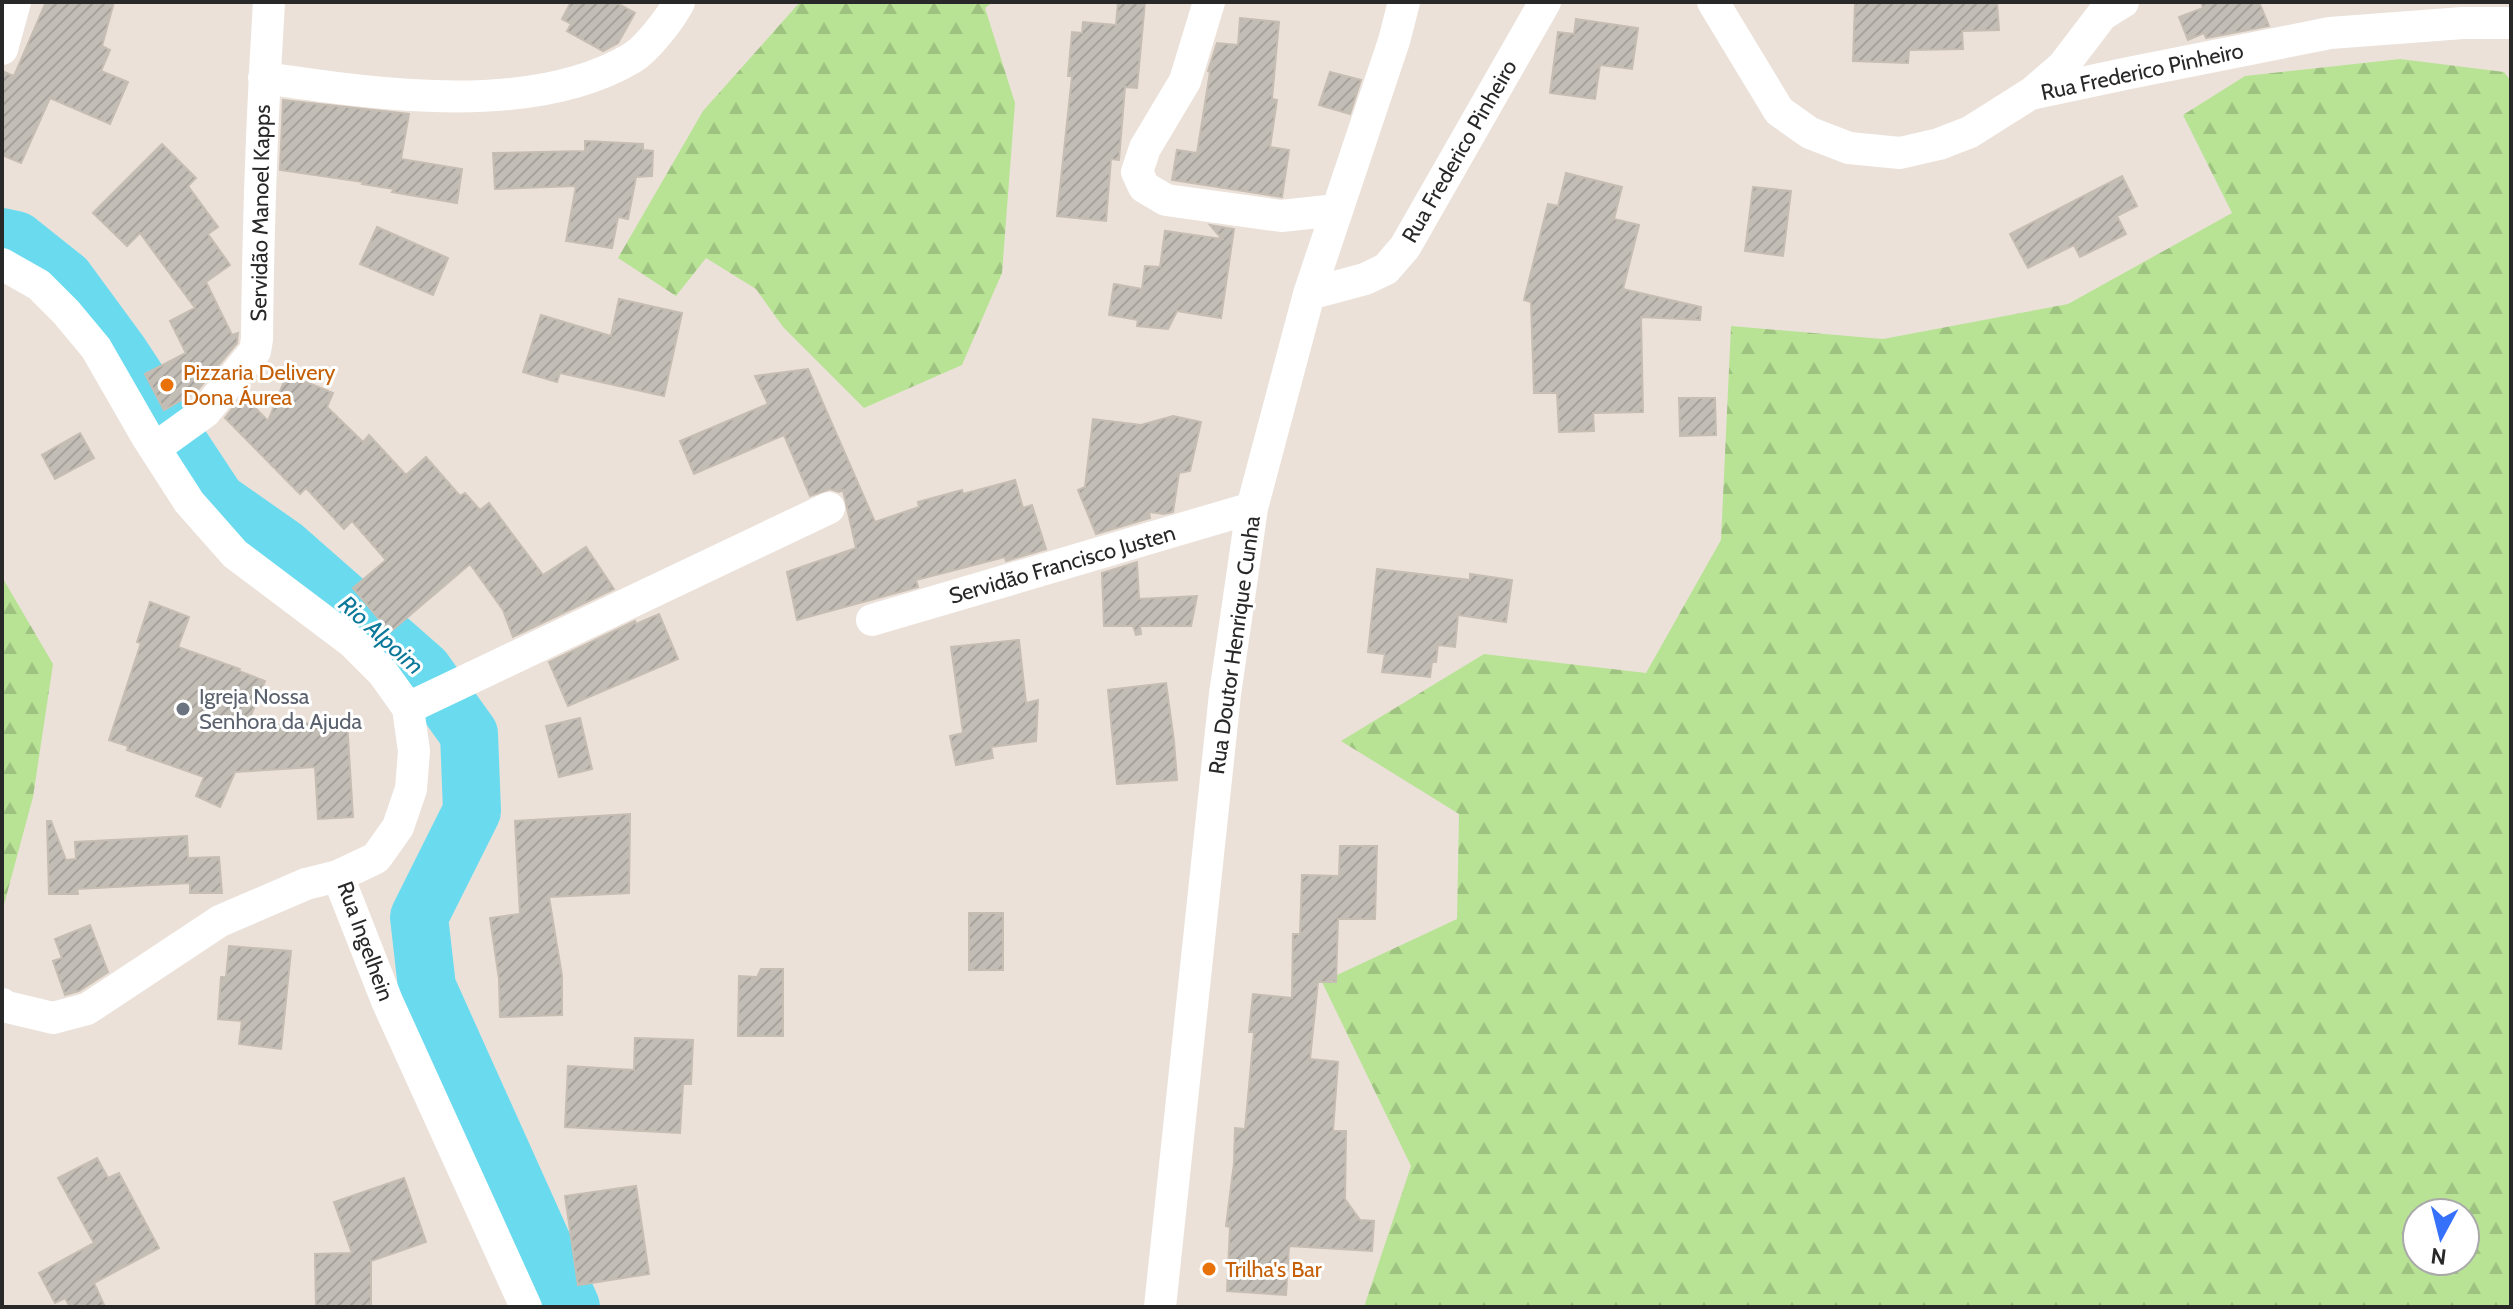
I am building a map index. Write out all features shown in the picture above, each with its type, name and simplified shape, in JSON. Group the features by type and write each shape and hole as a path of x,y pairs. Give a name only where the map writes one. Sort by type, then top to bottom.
{"street":[{"path":"2,49 15,2"},
{"name":"Servidão Manoel Kapps","path":"156,447 205,412 255,351 269,2"},
{"name":"Servidão Manoel Kapps","path":"264,78 423,97 515,94 588,79 635,57 679,2"},
{"path":"1209,2 1185,81 1145,148 1137,172 1144,187 1166,200 1281,216 1337,210"},
{"name":"Rua Doutor Henrique Cunha","path":"1160,1307 1225,694 1252,508 1309,294 1394,41 1404,2"},
{"name":"Rua Frederico Pinheiro","path":"1309,294 1365,279 1386,269 1405,247 1545,2"},
{"name":"Rua Frederico Pinheiro","path":"1713,2 1779,111 1810,133 1849,148 1900,153 1939,144 1970,132 2030,94 2330,33 2463,23 2511,23"},
{"path":"2030,94 2063,66 2102,15 2123,2"},
{"name":"Rua Ingelhein","path":"2,264 39,285 96,348 189,502 235,554 352,642 383,673 410,708 414,751 411,789 398,827 376,858 338,876 387,1001 526,1307"},
{"path":"410,708 829,508"},
{"name":"Servidão Francisco Justen","path":"872,620 1252,508"},
{"path":"2,1004 53,1018 87,1009 220,921 306,884 338,876"}],"green space":[{"path":"800,2 993,2 985,8 1015,103 1002,273 962,365 864,408 783,327 756,289 706,258 676,296 618,258 703,111"},
{"path":"2400,59 2504,72 2511,81 2511,1307 1364,1307 1411,1166 1322,982 1457,919 1459,814 1341,741 1484,654 1646,673 1721,540 1731,326 1883,339 2068,304 2232,213 2183,115 2245,76"},
{"path":"2,577 53,664 33,797 2,912"}],"building":[{"path":"46,2 114,2 102,46 110,50 101,71 128,82 110,124 50,98 21,163 2,155 2,71 14,76"},
{"path":"571,2 615,2 635,13 618,43 603,51 567,31 571,24 562,19"},
{"path":"1118,2 1145,2 1137,88 1125,87 1119,160 1111,159 1106,221 1057,216 1072,76 1068,76 1072,32 1082,33 1083,22 1116,25"},
{"path":"1855,2 1997,2 1999,30 1962,31 1963,49 1909,50 1908,63 1853,61"},
{"path":"2201,2 2259,2 2269,26 2206,38 2204,33 2188,40 2179,17 2203,8"},
{"path":"1240,18 1279,22 1272,99 1277,100 1270,147 1289,150 1282,197 1172,180 1177,150 1197,153 1208,71 1217,43 1238,45"},
{"path":"1576,19 1638,28 1632,69 1600,65 1595,99 1550,93 1558,32 1574,34"},
{"path":"1330,72 1361,80 1350,114 1319,105"},
{"path":"283,100 409,114 401,159 462,169 457,203 392,192 394,189 363,182 280,170"},
{"path":"585,141 643,144 643,150 653,151 652,176 636,177 628,219 618,217 612,248 566,241 576,186 495,189 493,153 585,151"},
{"path":"162,144 196,178 188,186 218,227 208,234 230,265 206,282 232,335 238,333 237,343 197,391 164,410 145,374 186,353 170,321 195,308 140,233 127,246 93,213"},
{"path":"1566,173 1622,187 1614,219 1639,225 1623,289 1701,307 1700,320 1641,317 1643,412 1593,413 1594,431 1559,432 1557,393 1534,393 1531,302 1524,300 1548,204 1558,206"},
{"path":"2122,176 2137,206 2117,216 2126,234 2080,257 2074,245 2028,268 2010,234"},
{"path":"1753,187 1791,191 1783,256 1745,251"},
{"path":"1210,225 1234,229 1221,318 1177,311 1168,329 1137,326 1138,320 1109,315 1114,284 1142,289 1145,266 1160,267 1165,231 1222,239"},
{"path":"377,227 448,258 433,295 360,264"},
{"path":"619,299 682,313 664,396 560,373 557,382 523,372 541,315 611,336"},
{"path":"808,369 875,522 919,507 918,502 1015,480 1023,508 1032,505 1046,549 916,580 918,587 797,620 787,572 856,548 843,490 830,489 810,496 784,435 694,474 680,441 768,404 755,376"},
{"path":"287,374 333,393 327,407 363,442 369,435 406,475 426,457 460,496 465,493 480,510 489,503 543,575 586,547 614,589 513,637 503,610 470,564 390,632 353,588 386,560 352,521 344,529 306,488 300,494 225,418 243,395 268,421"},
{"path":"1679,398 1715,398 1716,435 1680,436"},
{"path":"1173,416 1201,422 1190,471 1179,473 1173,512 1149,512 1150,518 1096,534 1078,490 1085,487 1093,419 1141,425"},
{"path":"80,433 94,458 55,479 42,455"},
{"path":"1137,562 1139,599 1197,596 1191,626 1140,626 1141,634 1136,635 1133,626 1104,626 1102,573"},
{"path":"1377,569 1470,580 1470,574 1512,580 1506,622 1458,615 1455,647 1438,645 1430,677 1382,672 1385,654 1368,652"},
{"path":"150,602 189,617 178,647 265,681 246,727 347,721 353,817 318,819 315,767 235,772 220,807 196,796 204,777 127,750 128,746 109,740 141,643 137,642"},
{"path":"659,614 678,659 568,706 549,662 635,621 636,624"},
{"path":"1019,640 1026,703 1038,700 1036,741 991,747 993,758 956,765 950,736 963,733 951,647"},
{"path":"1166,683 1177,780 1117,784 1108,690"},
{"path":"580,718 592,769 559,777 546,726"},
{"path":"630,814 629,893 549,897 562,976 562,1015 500,1017 499,979 490,918 520,914 515,821"},
{"path":"47,821 51,821 66,860 76,859 75,842 187,836 188,858 219,857 222,893 190,893 190,883 77,889 78,894 49,894"},
{"path":"1340,846 1377,846 1375,919 1338,919 1336,982 1318,982 1310,1059 1338,1062 1333,1131 1346,1131 1345,1199 1360,1220 1374,1221 1372,1251 1289,1246 1286,1295 1227,1291 1230,1227 1226,1226 1235,1128 1245,1129 1254,1032 1249,1032 1253,994 1292,998 1293,934 1300,934 1302,875 1339,876"},
{"path":"969,913 1003,913 1003,970 969,970"},
{"path":"90,925 108,972 79,991 65,995 53,961 62,958 55,939"},
{"path":"229,946 291,951 281,1049 239,1044 242,1021 218,1019 221,977 226,977"},
{"path":"761,969 783,969 783,1036 738,1036 739,976 757,977"},
{"path":"635,1038 693,1040 691,1084 683,1084 680,1133 565,1127 568,1066 634,1070"},
{"path":"97,1158 108,1178 119,1173 159,1248 94,1283 105,1307 70,1307 65,1298 55,1303 39,1273 94,1243 58,1178"},
{"path":"404,1178 426,1242 371,1261 371,1307 316,1307 315,1254 352,1253 334,1202"},
{"path":"636,1186 649,1274 578,1285 565,1196"}],"waterway":[{"name":"Rio Alpoim","path":"2,237 16,240 65,279 120,354 217,501 284,548 423,670 469,734 472,811 419,917 427,987 571,1307"}],"place":[{"name":"Pizzaria Delivery Dona Áurea","path":"167,385"},
{"name":"Igreja Nossa Senhora da Ajuda","path":"183,709"},
{"name":"Trilha's Bar","path":"1209,1269"}]}
